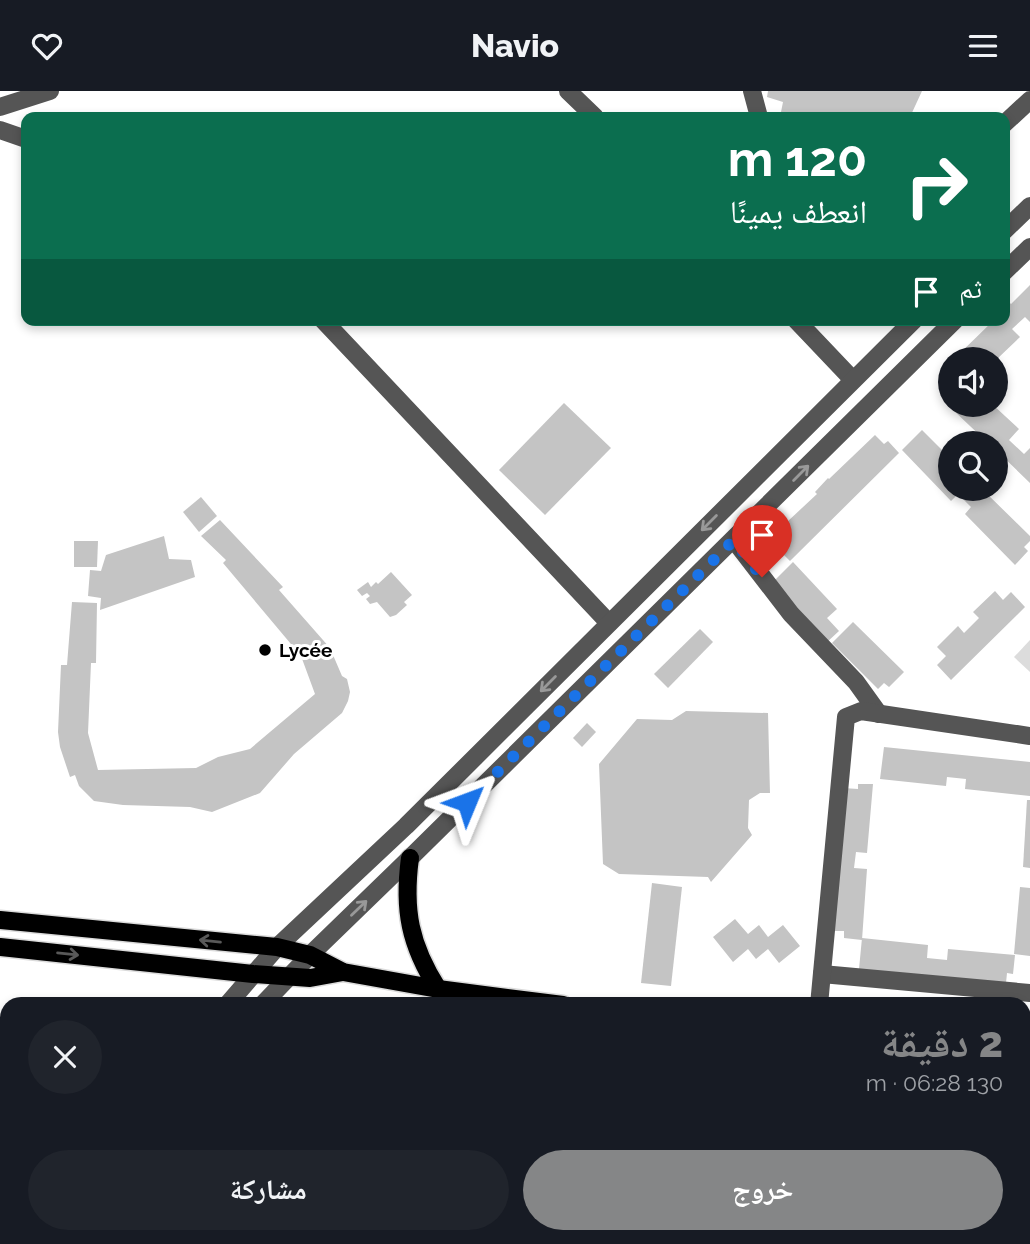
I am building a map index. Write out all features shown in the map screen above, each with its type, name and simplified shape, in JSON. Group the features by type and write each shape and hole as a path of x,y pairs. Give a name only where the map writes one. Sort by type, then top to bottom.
{"main road":[{"path":"410,859 406,886 410,927 424,966 438,989"},
{"path":"0,920 278,947 310,955 343,972 500,997"},
{"path":"0,947 253,974 310,978 343,972"}],"street":[{"path":"568,91 590,112"},
{"path":"752,91 758,112"},
{"path":"0,107 45,92"},
{"path":"1010,118 1030,100"},
{"path":"0,130 21,137"},
{"path":"1010,225 1030,206"},
{"path":"1010,266 1030,247"},
{"path":"329,326 609,623"},
{"path":"802,326 853,380"},
{"path":"234,997 278,947 406,826 908,326"},
{"path":"270,997 949,326"},
{"path":"734,540 791,614 856,683 879,714"},
{"path":"820,997 846,717 861,711 1030,736"},
{"path":"822,974 1030,993"}],"shaded area":[{"path":"1030,640 1030,672 1014,657"}],"building":[{"path":"768,91 922,91 912,112 781,112 783,102 767,97"},
{"path":"1030,285 1030,322 1025,317 1012,329 1020,337 1008,348 966,347 988,326 1010,326 1010,303"},
{"path":"564,403 611,448 545,515 499,470"},
{"path":"960,417 1006,417 1019,429 1009,440 1024,454 1030,448 1030,483 1008,462 1008,431 975,431"},
{"path":"922,430 938,446 938,487 902,450"},
{"path":"875,435 884,444 888,441 899,453 790,561 777,548 781,544 772,536 817,494 815,492 828,478"},
{"path":"201,497 217,516 199,532 183,512"},
{"path":"965,501 994,501 1030,536 1030,541 1024,547 1028,551 1015,565 965,514 971,507"},
{"path":"220,520 283,587 279,590 330,648 342,676 347,679 350,692 348,701 342,713 294,754 260,793 212,812 190,807 123,805 94,801 79,786 75,775 70,777 58,732 61,665 67,665 72,602 97,603 96,663 91,663 88,733 98,770 196,768 218,757 250,749 315,694 301,656 223,563 226,560 201,536"},
{"path":"164,536 169,559 191,560 195,577 100,610 101,598 88,596 90,570 101,571 106,555"},
{"path":"74,541 98,541 97,567 74,567"},
{"path":"793,562 837,609 827,618 839,631 826,643 771,584"},
{"path":"391,572 412,595 404,602 407,605 390,617 377,602 370,604 366,599 370,596 367,593 362,596 357,590 368,582 371,587 376,582 378,584"},
{"path":"995,591 1003,600 1011,592 1025,607 951,680 937,665 946,656 937,647 958,626 964,633 979,618 973,612"},
{"path":"853,622 904,672 889,687 884,683 878,689 832,643"},
{"path":"700,629 713,642 668,688 654,674"},
{"path":"686,711 768,713 770,793 760,793 749,800 748,828 752,835 711,882 708,877 619,874 603,864 599,764 637,719 672,720"},
{"path":"587,723 596,732 582,747 573,738"},
{"path":"884,747 1030,762 1030,796 965,789 966,779 947,777 946,786 880,779"},
{"path":"858,784 873,784 867,853 856,852 854,868 867,869 862,940 844,938 844,931 832,931 843,788 858,789"},
{"path":"1027,800 1030,800 1030,868 1023,867"},
{"path":"652,883 682,887 671,986 641,983"},
{"path":"1020,887 1030,888 1030,956 1014,954"},
{"path":"735,919 748,934 759,925 768,937 783,925 800,946 779,963 768,949 756,959 748,949 733,962 713,937"},
{"path":"862,938 928,945 927,958 947,960 948,949 1015,955 1013,974 1007,973 1006,983 859,969"}],"place":[{"name":"Lycée","path":"265,650"}],"route":[{"path":"467,802 734,540 762,577"}]}
